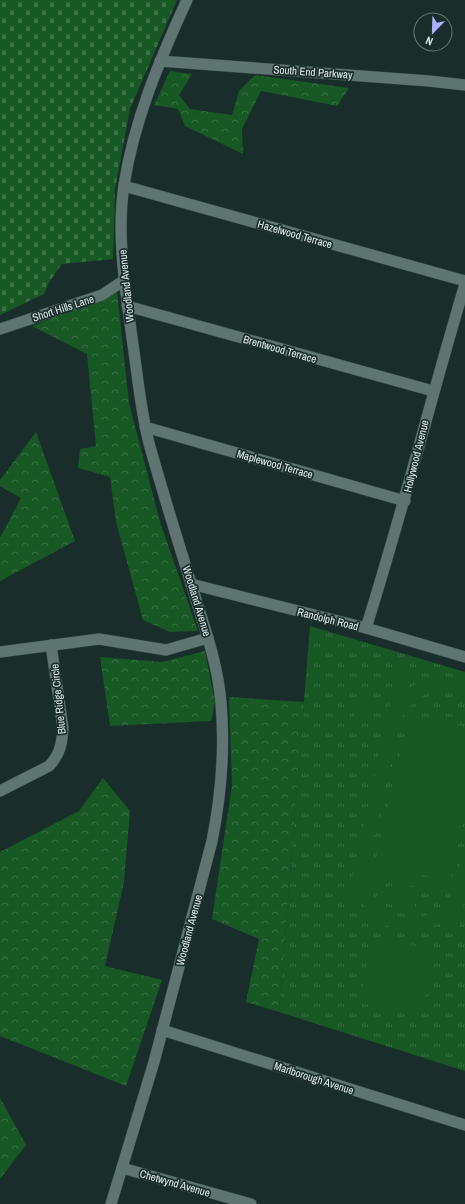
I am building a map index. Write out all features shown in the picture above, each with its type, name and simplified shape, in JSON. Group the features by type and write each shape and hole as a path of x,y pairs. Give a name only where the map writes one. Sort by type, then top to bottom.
{"street":[{"name":"Woodland Avenue","path":"111,1204 162,1030 212,841 218,808 222,732 221,701 208,638 145,427 123,280 122,248 124,186 131,150 148,92 187,0"},
{"name":"South End Parkway","path":"160,61 430,81 465,85"},
{"name":"Hazelwood Terrace","path":"124,186 465,283"},
{"name":"Short Hills Lane","path":"0,329 102,295 123,280"},
{"name":"Hollywood Avenue","path":"366,628 405,501 433,391 465,283"},
{"name":"Brentwood Terrace","path":"127,306 433,391"},
{"name":"Maplewood Terrace","path":"145,427 405,501"},
{"name":"Randolph Road","path":"191,584 366,628 465,657"},
{"path":"0,652 99,638 166,650 208,638"},
{"name":"Blue Ridge Circle","path":"0,792 49,766 56,760 60,750 63,728 51,645"},
{"name":"Marlborough Avenue","path":"162,1030 465,1126"},
{"name":"Chetwynd Avenue","path":"122,1168 251,1204"}],"green space":[{"path":"0,0 177,0 130,109 115,189 113,259 62,264 50,281 44,294 0,315"},
{"path":"170,71 192,74 179,95 190,109 232,115 239,91 255,75 349,88 337,106 261,91 242,129 243,154 185,126 178,109 154,105"},
{"path":"117,292 129,403 160,522 198,631 170,632 143,620 116,522 110,477 78,468 80,449 96,446 87,354 32,326"},
{"path":"36,432 75,541 0,581 0,538 21,498 0,486 0,480"},
{"path":"310,626 465,672 465,1071 279,1012"},
{"path":"205,651 215,702 211,721 110,726 100,657 162,662"},
{"path":"397,672 410,675 407,689 422,682 442,678 465,683 465,697 455,692 445,690 427,694 412,704 400,721 368,864 369,885 373,897 390,913 400,917 411,918 422,917 432,913 442,906 450,897 456,885 465,840 465,898 459,928 446,926 447,918 428,928 407,931 397,929 387,926 378,920 364,906 361,899 348,897"},
{"path":"229,697 304,702 279,1012 246,1002 259,939 212,919 232,785"},
{"path":"359,699 370,703 357,729 353,700"},
{"path":"417,701 427,703 427,707 465,717 426,709 425,713 415,710"},
{"path":"409,714 465,727 465,811 450,881 375,864"},
{"path":"103,778 130,811 124,882 105,966 162,980 126,1086 0,1036 0,852 79,811"},
{"path":"371,867 450,884 448,894 369,877"},
{"path":"393,885 404,889 414,900 414,917 376,897 385,888"},
{"path":"373,937 435,950 421,1016 359,1003"},
{"path":"0,1098 26,1145 0,1179"}]}
